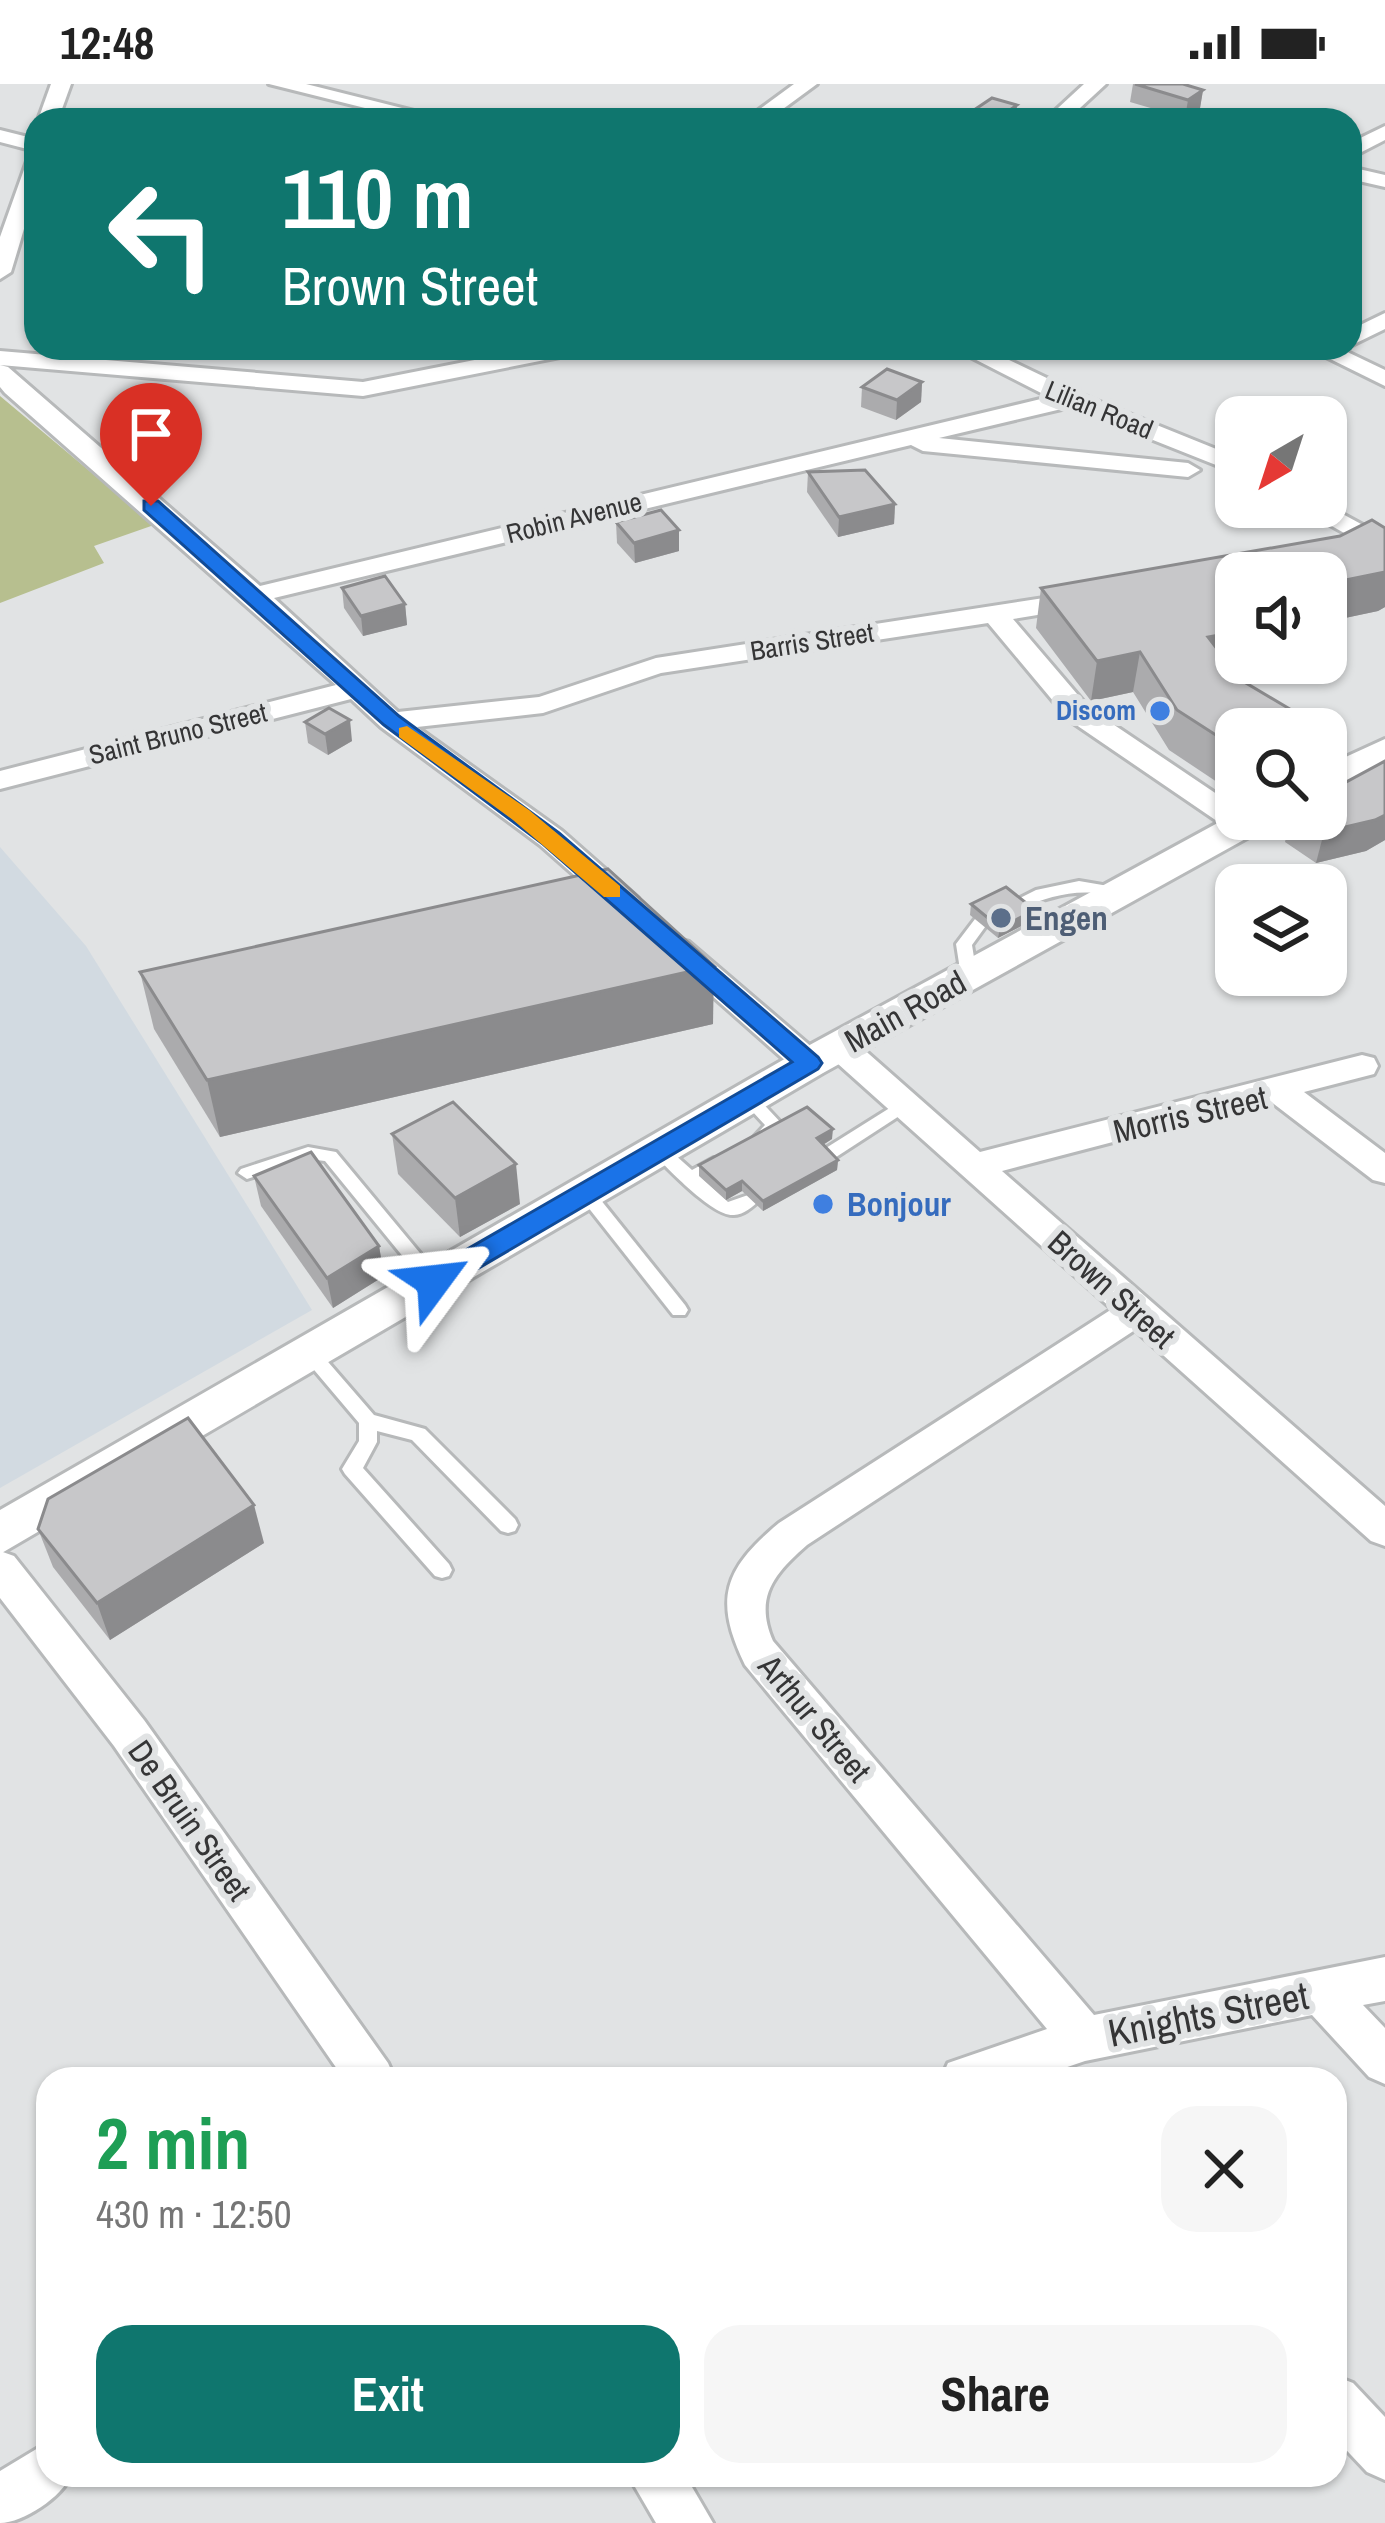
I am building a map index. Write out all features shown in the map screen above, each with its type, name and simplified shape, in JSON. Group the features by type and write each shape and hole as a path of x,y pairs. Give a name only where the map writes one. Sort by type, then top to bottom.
{"street":[{"path":"279,84 386,108"},
{"path":"772,108 807,84"},
{"path":"1069,108 1096,84"},
{"path":"0,272 24,194"},
{"path":"0,358 362,389 509,360"},
{"name":"Lilian Road","path":"989,360 1215,457"},
{"path":"1348,360 1385,379"},
{"name":"Brown Street","path":"0,372 392,721 551,838 699,980 904,1105 1382,1524"},
{"name":"Robin Avenue","path":"255,595 1072,399"},
{"name":"Robin Avenue","path":"892,441 1188,470"},
{"path":"1347,527 1374,542"},
{"path":"1322,551 1374,542"},
{"name":"Barris Street","path":"392,721 543,706 656,666 1106,596"},
{"path":"996,615 1079,714 1215,800"},
{"name":"Saint Bruno Street","path":"0,780 355,688"},
{"path":"1347,770 1385,750"},
{"name":"Main Road","path":"0,1534 586,1193 674,1164 748,1098 1216,840"},
{"path":"1278,1090 1362,1066"},
{"name":"Morris Street","path":"974,1166 1278,1090 1385,1171"},
{"name":"Arthur Street","path":"1085,2039 759,1653 746,1630 745,1598 757,1568 794,1534 1136,1311"},
{"name":"De Bruin Street","path":"0,1568 129,1733 365,2067"},
{"name":"Knights Street","path":"1031,2067 1085,2039 1385,1978"},
{"path":"1320,1992 1385,2061"},
{"path":"1347,2414 1385,2454"},
{"path":"0,2503 36,2477"},
{"path":"662,2487 688,2523"}],"lane":[{"path":"1015,905 1067,885 1121,892"},
{"path":"969,976 964,944 980,923"},
{"path":"748,1098 776,1128 752,1144"},
{"path":"824,1157 904,1105"},
{"path":"247,1173 308,1154 330,1156 434,1281"},
{"path":"674,1164 731,1155"},
{"path":"674,1164 726,1209 751,1200"},
{"path":"586,1193 679,1310"},
{"path":"310,1353 368,1421 418,1434 508,1525"},
{"path":"368,1421 368,1442 352,1469 442,1570"}],"shaded area":[{"path":"0,847 86,946 312,1310 0,1488"}],"green space":[{"path":"0,396 154,525 94,546 104,563 0,603"}],"building":[{"path":"1135,84 1183,84 1203,90 1188,100"},
{"path":"992,98 1017,105 1013,108 977,108"},
{"path":"887,369 922,382 897,400 862,387"},
{"path":"865,470 895,504 839,517 808,472"},
{"path":"661,510 679,530 634,543 616,522"},
{"path":"1372,520 1385,528 1385,572 1347,580 1347,552 1248,552 1340,536"},
{"path":"1215,558 1215,636 1208,637 1215,646 1215,684 1248,684 1288,708 1215,708 1215,734 1177,710 1140,652 1097,661 1041,588"},
{"path":"385,576 405,604 361,616 342,588"},
{"path":"329,708 350,720 325,734 305,722"},
{"path":"1385,761 1385,815 1347,827 1347,782"},
{"path":"608,869 714,966 207,1080 140,972"},
{"path":"1006,887 1035,910 1000,928 971,904"},
{"path":"453,1102 516,1164 455,1198 392,1134"},
{"path":"807,1107 833,1129 817,1138 838,1160 763,1201 742,1181 726,1190 699,1165"},
{"path":"311,1152 379,1246 327,1278 254,1176"},
{"path":"188,1418 254,1505 97,1603 38,1529 48,1499"}],"slow traffic":[{"path":"407,733 551,838 612,891"}],"place":[{"name":"Discom","path":"1160,711"},
{"name":"Engen","path":"1001,918"},
{"name":"Bonjour","path":"823,1204"}],"route":[{"path":"151,506 392,721 551,838 809,1063 434,1281"}]}
